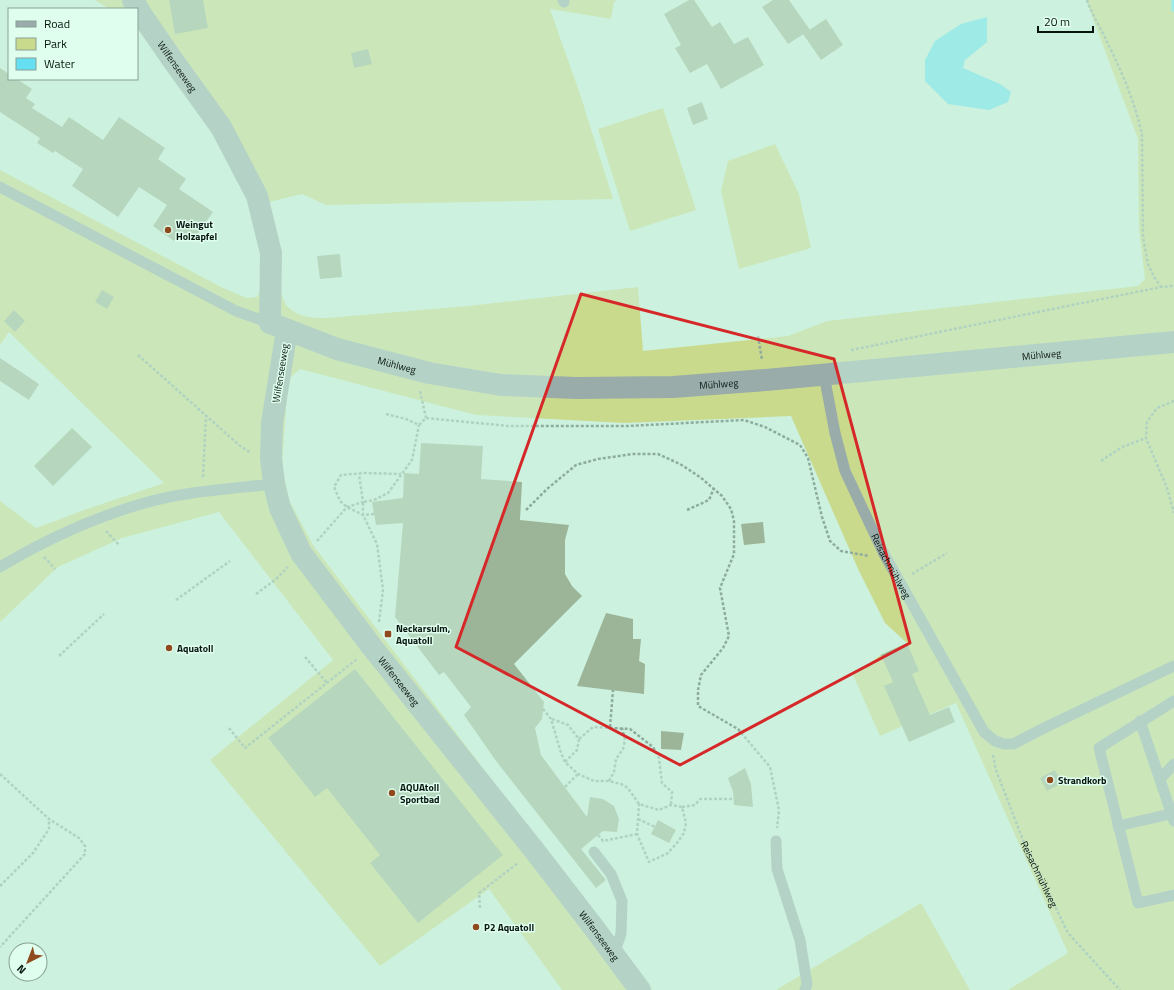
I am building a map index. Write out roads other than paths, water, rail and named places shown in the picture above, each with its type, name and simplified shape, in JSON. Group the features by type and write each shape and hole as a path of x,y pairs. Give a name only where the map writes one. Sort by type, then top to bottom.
{"street":[{"name":"Wilfenseeweg","path":"138,9 221,127 257,196 271,252 278,326 271,458 274,484 280,508 301,553 372,647 534,850 640,990"},
{"name":"Mühlweg","path":"278,326 337,349 416,370 502,385 576,388 673,388 1166,342"}],"lane":[{"path":"0,188 236,311 278,326"},
{"name":"Reisachmühlweg","path":"824,375 835,433 845,470 883,552 984,732 994,741 1004,744 1013,744 1174,666"},
{"path":"0,567 34,547 89,522 142,504 202,492 274,484"},
{"path":"1174,701 1140,721 1100,748 1138,903 1174,895"},
{"path":"1118,826 1173,816 1140,721"},
{"path":"1160,778 1174,764"},
{"path":"776,841 777,869 800,940 807,984 805,990"},
{"path":"594,852 611,874 622,901 621,934 614,954"}],"water":[{"path":"987,17 987,42 965,60 963,68 1000,84 1011,92 1008,102 989,110 948,104 925,81 925,60 935,41 961,24"}],"waterway":[{"path":"1174,0 1174,9"}],"place":[{"name":"Weingut Holzapfel","path":"168,230"},
{"name":"Neckarsulm, Aquatoll","path":"388,634"},
{"name":"Aquatoll","path":"169,648"},
{"name":"Strandkorb","path":"1050,780"},
{"name":"AQUAtoll Sportbad","path":"392,793"},
{"name":"P2 Aquatoll","path":"476,927"}]}
